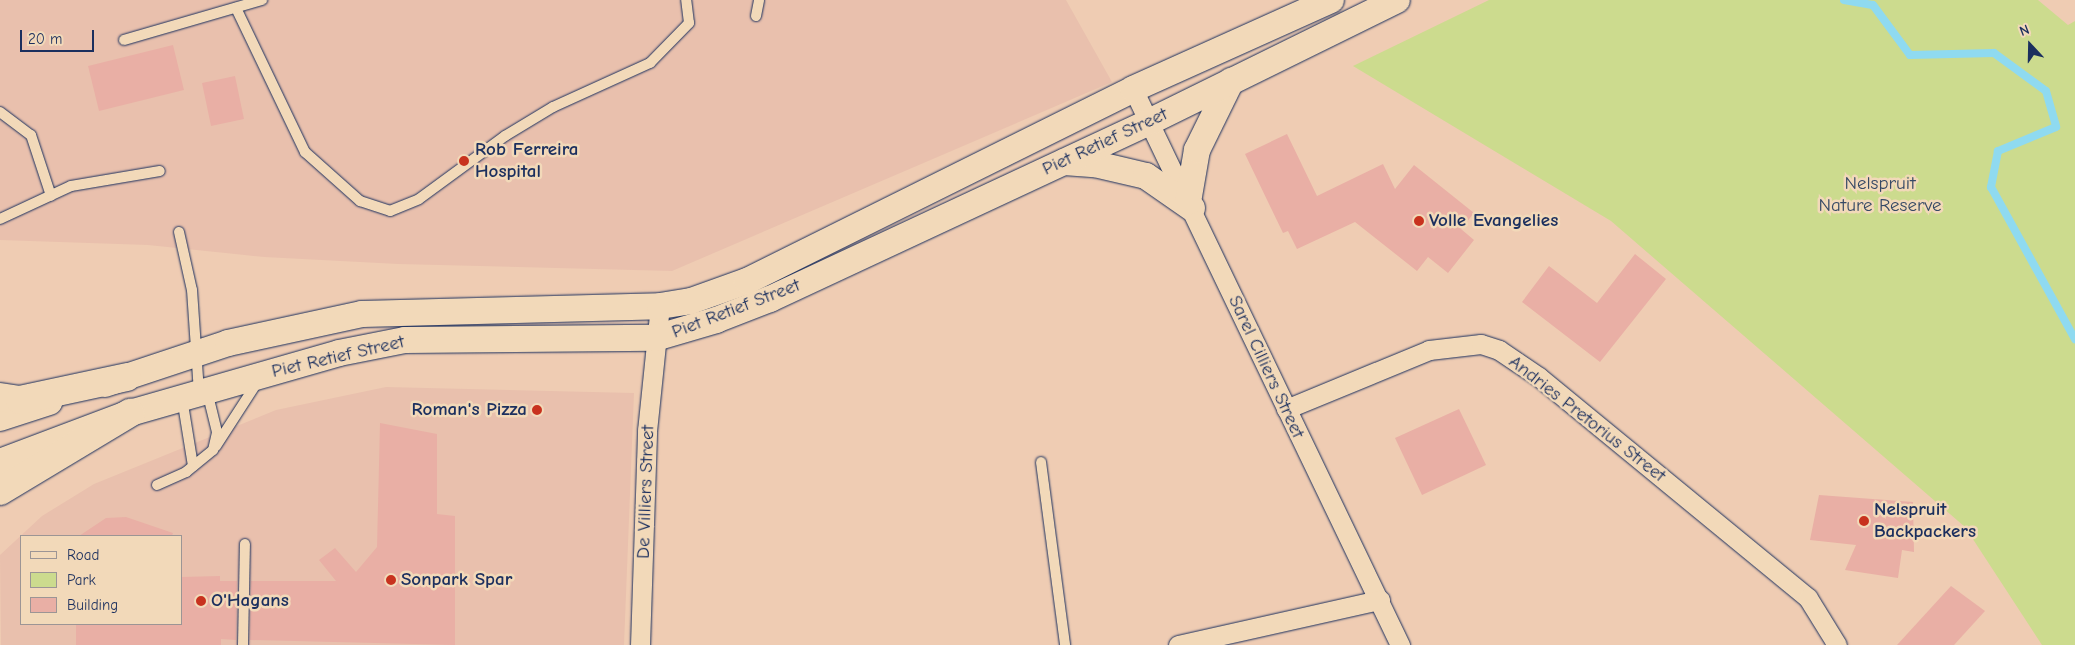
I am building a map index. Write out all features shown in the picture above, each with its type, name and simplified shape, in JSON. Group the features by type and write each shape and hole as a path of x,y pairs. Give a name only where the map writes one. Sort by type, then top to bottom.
{"main road":[{"path":"0,398 20,400 127,376"},
{"path":"0,491 130,413"}],"street":[{"name":"Piet Retief Street","path":"0,418 194,354 256,336 362,314 660,306 691,301 747,281 1133,89 1331,0"},
{"name":"Piet Retief Street","path":"0,462 130,413 196,393 263,374 405,340 655,338 770,299 1151,121 1397,0"},
{"path":"1064,162 1095,164 1146,176 1190,205 1197,150 1231,81"},
{"name":"Sarel Cilliers Street","path":"1133,89 1151,121 1286,409 1380,600 1400,645"},
{"name":"De Villiers Street","path":"640,645 655,338 660,306"},
{"name":"Andries Pretorius Street","path":"1286,409 1429,350 1481,344 1499,350 1539,377 1808,598 1837,645"},
{"path":"1179,645 1380,600"}],"lane":[{"path":"124,40 262,0"},
{"path":"236,8 305,152 360,201 390,212 419,199 505,136 553,107 650,63 689,23 686,0"},
{"path":"756,16 759,0"},
{"path":"0,112 31,136 51,196"},
{"path":"0,219 72,186 160,171"},
{"path":"179,232 192,290 196,393 193,466"},
{"path":"158,484 193,466 213,450 263,374"},
{"path":"196,393 217,432 213,450"},
{"path":"1040,462 1065,645"},
{"path":"244,645 245,544"}],"shaded area":[{"name":"Rob Ferreira Hospital","path":"0,0 1066,0 1112,82 672,271 398,264 264,257 148,245 0,240"},
{"path":"386,387 634,393 624,645 1,645 0,555 20,536 20,625 182,625 182,535 22,535 42,516 94,484 276,410"}],"green space":[{"name":"Nelspruit Nature Reserve","path":"1489,0 2038,0 2068,25 2075,21 2075,645 2042,645 1965,527 1611,221 1353,66"}],"building":[{"path":"173,45 184,90 99,111 88,66"},
{"path":"235,76 244,119 211,126 202,83"},
{"path":"1287,134 1317,196 1383,164 1395,189 1414,165 1474,213 1461,229 1474,240 1448,273 1428,257 1417,271 1355,222 1297,249 1288,231 1283,233 1245,154"},
{"path":"1635,254 1666,279 1600,362 1522,302 1549,266 1597,303"},
{"path":"1459,409 1486,465 1422,495 1395,438"},
{"path":"380,423 437,434 437,514 455,516 455,645 250,640 251,581 336,581 319,560 335,548 356,572 377,547"},
{"name":"Nelspruit Backpackers","path":"1819,495 1913,502 1914,552 1902,550 1898,578 1845,570 1856,545 1810,540"},
{"path":"126,517 173,533 172,535 80,535 106,518"},
{"path":"220,576 220,581 237,581 236,640 221,639 221,645 76,645 76,625 182,625 182,577"},
{"path":"1951,586 1985,611 1954,645 1897,645"}],"waterway":[{"path":"1844,0 1873,5 1910,55 1994,53 2046,91 2056,127 1998,151 1991,187 2075,339"}],"place":[{"name":"Rob Ferreira Hospital","path":"464,161"},
{"name":"Volle Evangelies","path":"1419,221"},
{"name":"Roman's Pizza","path":"537,410"},
{"name":"Nelspruit Backpackers","path":"1864,521"},
{"name":"Sonpark Spar","path":"391,580"},
{"name":"O'Hagans","path":"201,601"}]}
